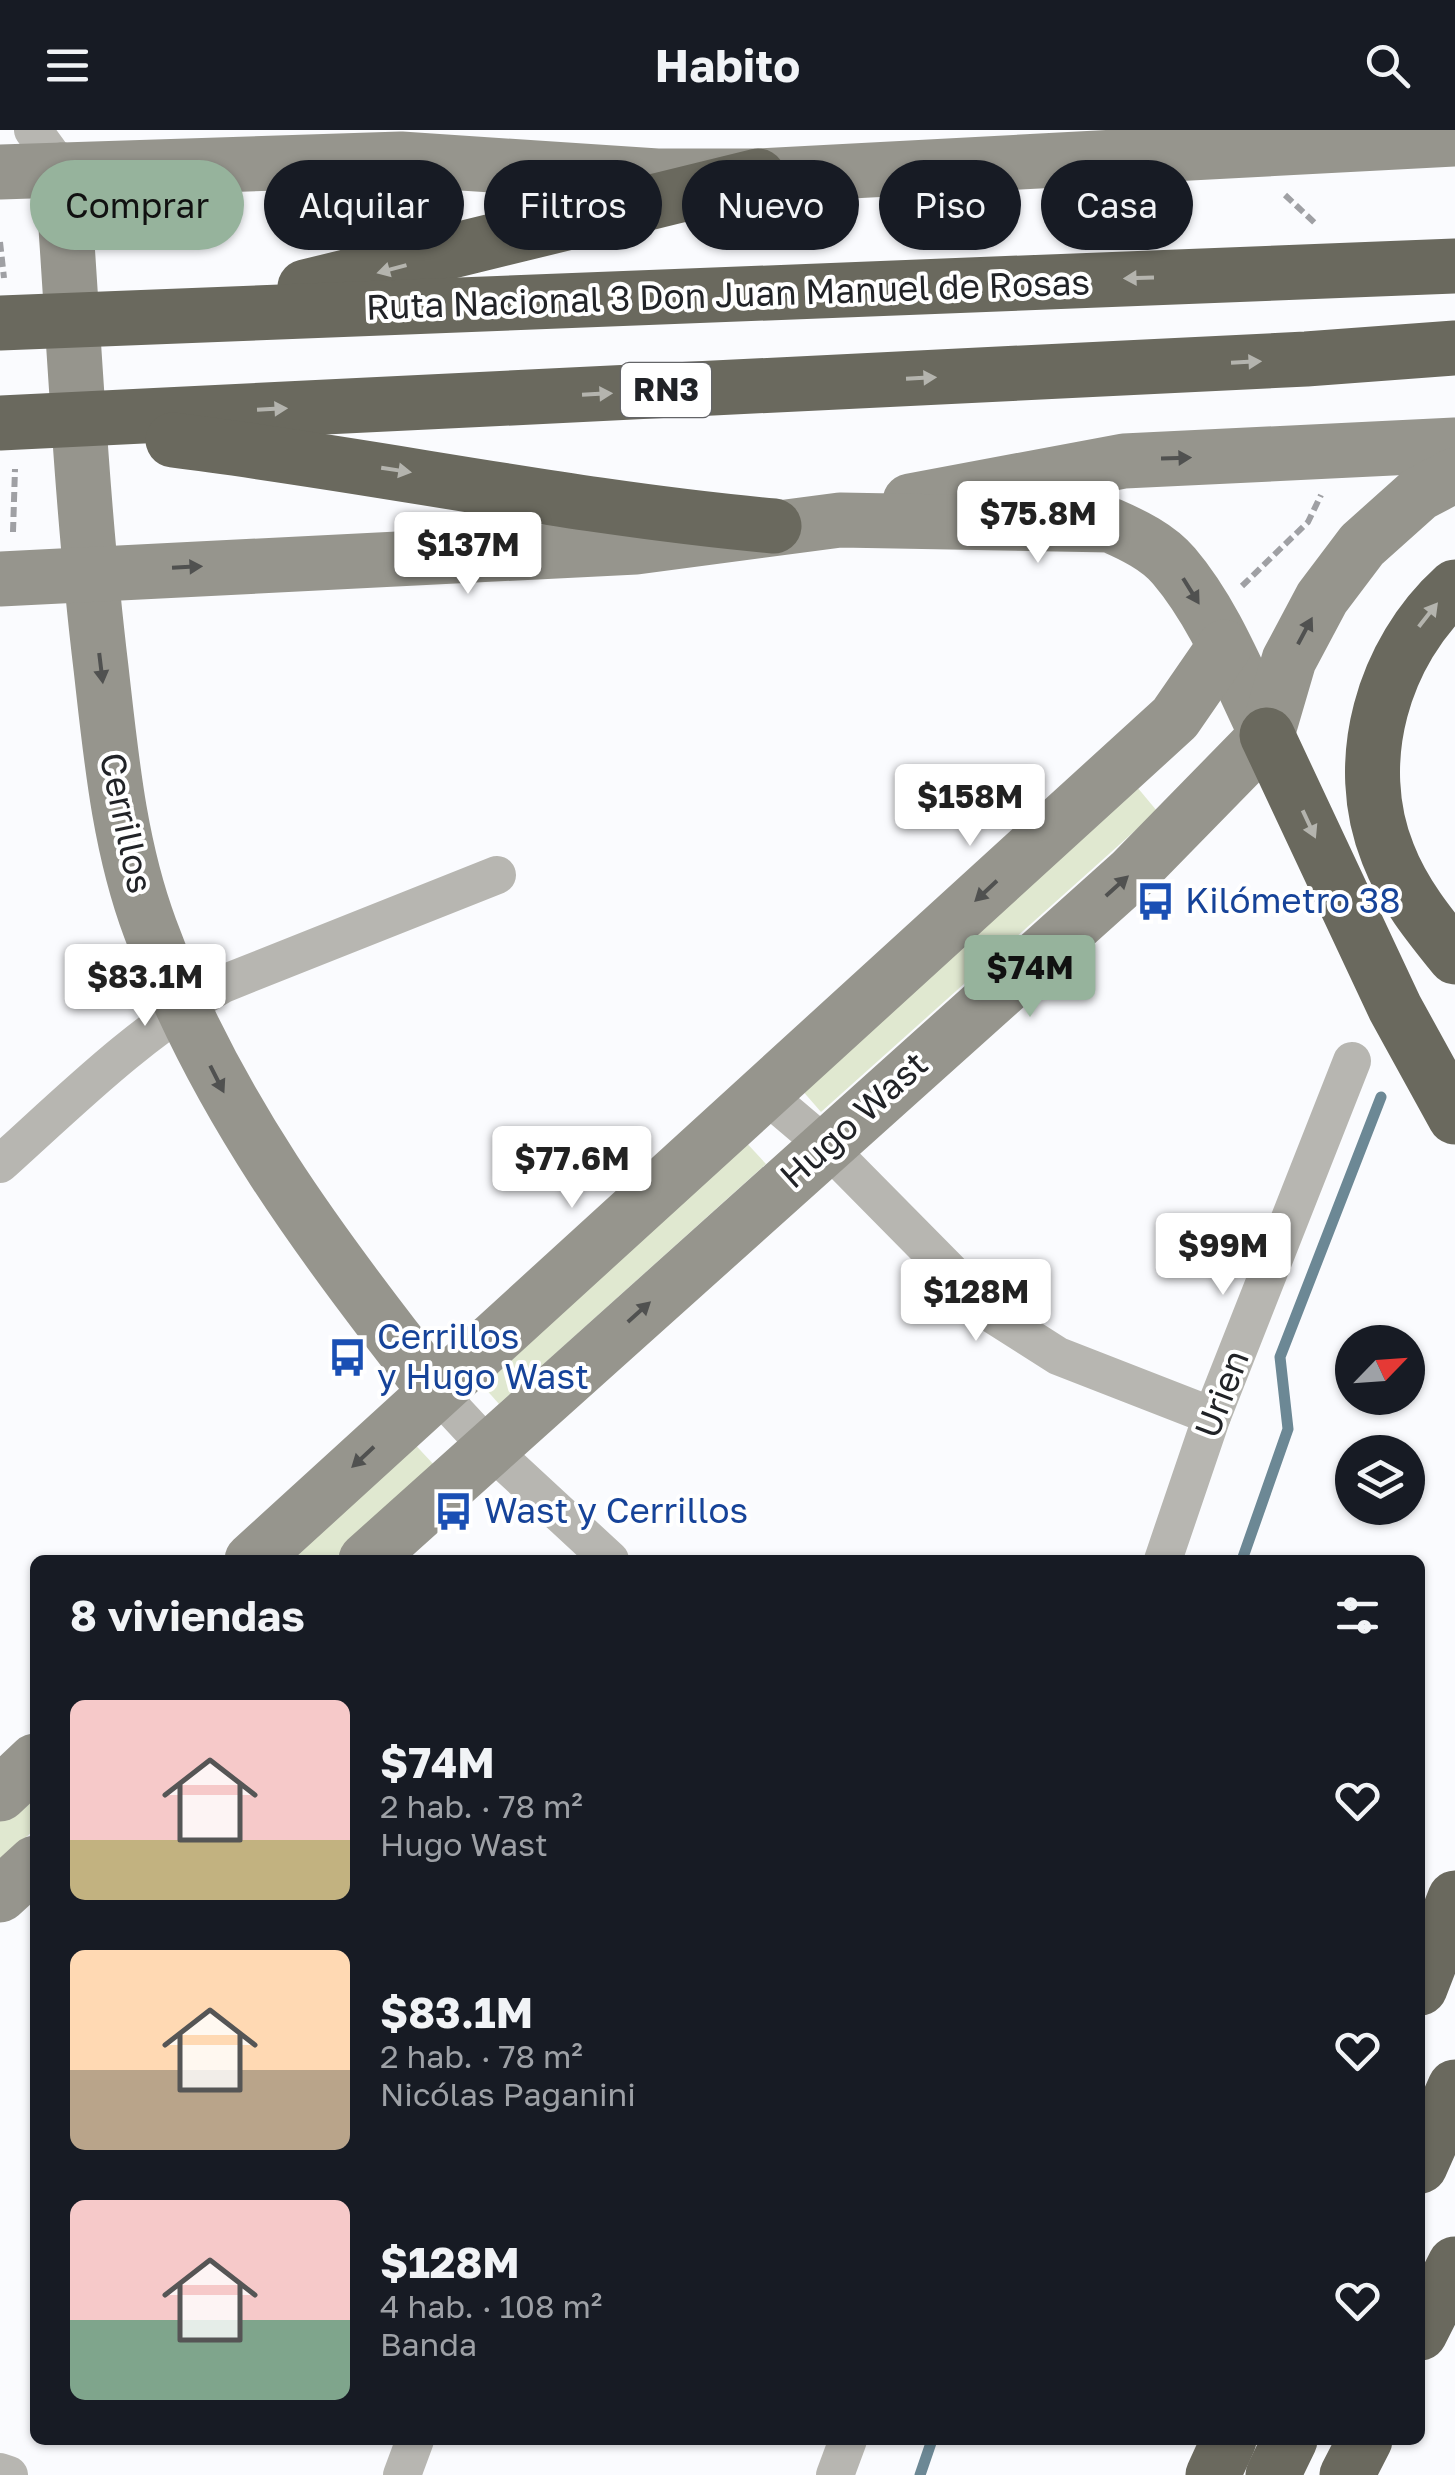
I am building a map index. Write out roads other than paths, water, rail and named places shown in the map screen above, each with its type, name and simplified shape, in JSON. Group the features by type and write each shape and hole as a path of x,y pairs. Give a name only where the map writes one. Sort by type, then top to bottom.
{"highway":[{"path":"132,319 360,277 682,195"},
{"name":"Ruta Nacional 3 Don Juan Manuel de Rosas","path":"2,300 73,320 132,319 1455,266"},
{"name":"RN3","path":"8,443 85,418 1306,359 1455,348"},
{"path":"85,418 171,439 558,496 637,514 774,526"},
{"path":"1455,587 1401,650 1376,734 1372,788 1387,853 1417,911 1455,957"},
{"path":"1267,735 1396,1008 1455,1117"},
{"path":"1425,1975 1455,1898"},
{"path":"1425,2155 1455,2087"},
{"path":"1214,2475 1226,2445"},
{"path":"1272,2475 1287,2445"},
{"path":"1347,2475 1362,2445"}],"street":[{"path":"859,168 988,130"},
{"path":"859,168 1268,152 1455,138"},
{"path":"0,172 48,150 400,159 682,176"},
{"name":"Cerrillos","path":"48,150 85,418 89,572 113,777 126,847 148,924 182,1008 234,1112 303,1218 435,1390 488,1448 605,1555"},
{"path":"840,520 944,492 1124,461 1455,445"},
{"name":"Hugo Wast","path":"371,1555 824,1145 1132,873 1267,735 1289,660 1322,598 1362,545 1419,494 1455,474"},
{"path":"6,562 89,572 636,547 840,520 1110,525 1142,540 1174,565 1224,647 1267,735"},
{"path":"257,1555 1175,718 1224,647"},
{"path":"1143,747 1171,752 1190,763 1197,781 1198,806"},
{"path":"0,1164 132,1046 222,984 497,875"},
{"name":"Urien","path":"1164,1555 1212,1416 1352,1061"},
{"path":"766,1095 824,1145 992,1314 1058,1356 1212,1416"},
{"path":"0,1794 30,1766"},
{"path":"0,1895 30,1868"},
{"path":"402,2475 413,2445"},
{"path":"836,2475 846,2445"},
{"path":"0,2472 8,2475"}],"waterway":[{"path":"1244,1555 1288,1429 1280,1357 1381,1097"},
{"path":"920,2475 930,2445"}],"place":[{"name":"Kilómetro 38","path":"1155,901"},
{"name":"Cerrillos y Hugo Wast","path":"347,1357"},
{"name":"Wast y Cerrillos","path":"454,1511"}]}
